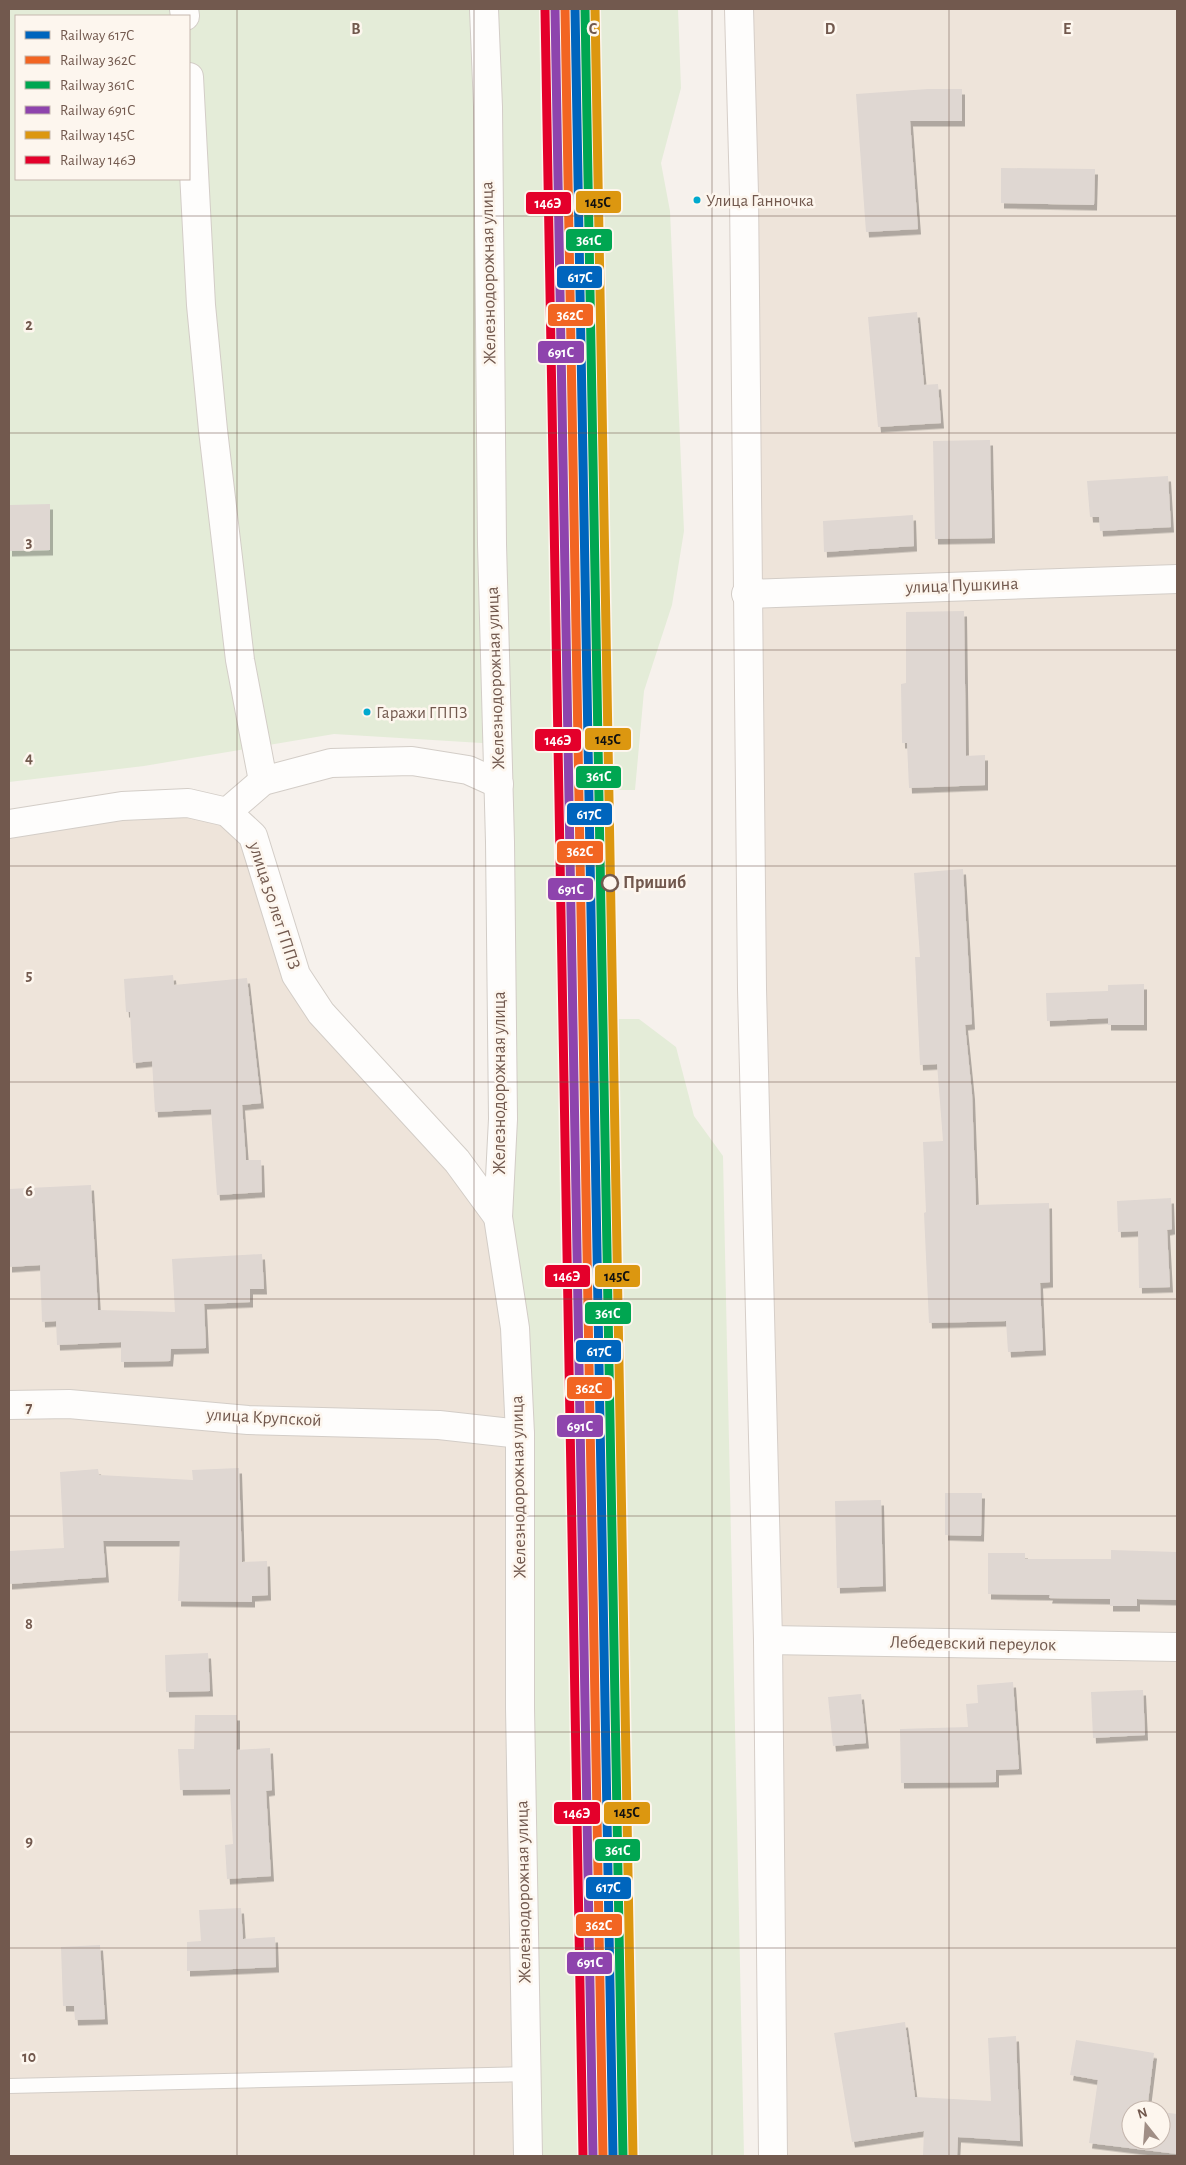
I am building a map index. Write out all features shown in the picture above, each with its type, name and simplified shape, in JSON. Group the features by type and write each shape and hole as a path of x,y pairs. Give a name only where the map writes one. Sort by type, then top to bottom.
{"street":[{"name":"Железнодорожная улица","path":"484,9 488,108 492,544 499,784 503,1119 498,1217 515,1328 520,1434 520,1708 528,2156"},
{"path":"739,9 746,354 746,594 752,989 768,1640 773,2156"},
{"path":"190,96 201,305 213,430 240,660 263,781"},
{"name":"улица Пушкина","path":"746,594 1177,579"},
{"path":"227,812 263,781 331,763 412,761 468,770 499,784"},
{"name":"улица 50 лет ГППЗ","path":"9,824 122,806 188,803 227,812 253,836 296,975 321,1013 457,1161 498,1217"},
{"name":"улица Крупской","path":"9,1406 69,1404 248,1420 439,1425 520,1434"},
{"name":"Лебедевский переулок","path":"768,1640 1177,1647"}],"lane":[{"path":"9,2086 528,2074"}],"shaded area":[{"path":"739,9 1177,9 1177,2156 773,2156"},
{"path":"188,803 253,836 296,975 498,1217 515,1328 528,2156 9,2156 9,824"}],"green space":[{"path":"9,9 583,9 591,713 596,539 585,9 678,9 681,88 661,163 670,211 684,531 672,605 644,691 635,790 597,790 601,1019 639,1019 676,1047 694,1116 723,1156 744,2156 528,2156 515,1328 498,744 334,734 144,766 9,782"}],"building":[{"path":"928,89 962,89 962,121 910,121 918,229 866,232 856,94"},
{"path":"1001,168 1095,169 1094,205 1001,203"},
{"path":"917,312 924,385 938,384 941,423 878,427 868,317"},
{"path":"990,440 992,538 935,539 933,441"},
{"path":"1168,476 1171,527 1100,531 1099,517 1090,517 1087,481"},
{"path":"50,504 50,550 9,551 9,505"},
{"path":"913,515 914,546 824,552 823,521"},
{"path":"964,611 966,756 985,755 985,785 909,788 907,743 902,743 901,684 906,683 906,612"},
{"path":"963,869 972,1024 965,1025 972,1094 976,1205 1049,1203 1050,1282 1040,1283 1043,1350 1008,1352 1006,1321 929,1323 923,1142 943,1141 937,1064 920,1065 915,957 920,957 914,873"},
{"path":"173,975 174,985 247,978 261,1103 242,1105 246,1160 261,1160 262,1192 217,1195 211,1109 155,1112 152,1061 133,1063 130,1012 126,1012 124,979"},
{"path":"1144,984 1144,1025 1108,1025 1108,1018 1047,1021 1046,993 1108,991 1108,985"},
{"path":"91,1185 98,1310 175,1312 172,1259 262,1254 264,1289 250,1289 250,1302 204,1304 206,1348 171,1349 170,1361 121,1362 121,1342 57,1345 56,1321 42,1322 40,1265 9,1267 9,1189"},
{"path":"1171,1198 1172,1229 1167,1230 1170,1287 1139,1288 1138,1231 1118,1232 1117,1201"},
{"path":"239,1468 242,1562 267,1561 268,1595 252,1596 252,1602 178,1601 180,1541 103,1541 106,1577 9,1584 9,1551 64,1548 60,1472 98,1469 99,1475 193,1480 192,1470"},
{"path":"945,1493 982,1493 981,1536 945,1535"},
{"path":"881,1500 883,1586 837,1588 835,1501"},
{"path":"1111,1550 1177,1552 1177,1600 1137,1599 1137,1606 1110,1606 1110,1599 1049,1598 1050,1595 988,1594 988,1553 1025,1553 1025,1559 1111,1559"},
{"path":"208,1653 210,1691 166,1692 165,1655"},
{"path":"1013,1682 1019,1769 996,1770 996,1782 901,1783 900,1729 968,1727 966,1704 978,1703 977,1685"},
{"path":"1143,1690 1145,1735 1093,1738 1091,1692"},
{"path":"861,1694 866,1743 833,1746 828,1697"},
{"path":"195,1715 237,1715 237,1750 270,1748 272,1790 266,1791 271,1876 227,1879 225,1845 233,1844 230,1789 180,1790 178,1749 194,1749"},
{"path":"241,1908 243,1939 275,1937 276,1967 187,1971 187,1942 201,1941 199,1910"},
{"path":"100,1945 105,2019 75,2020 74,2006 63,2006 61,1947"},
{"path":"905,2022 915,2097 991,2101 988,2038 1016,2036 1020,2141 958,2137 957,2156 923,2156 924,2131 852,2142 834,2033"},
{"path":"1076,2040 1154,2053 1148,2100 1121,2100 1121,2147 1089,2143 1098,2080 1070,2075"},
{"path":"1171,2113 1177,2114 1177,2154 1145,2150 1171,2150"}],"rail line":[{"name":"691С","path":"555,9 593,2156"},
{"name":"362С","path":"565,9 603,2156"},
{"name":"617C","path":"575,9 613,2156"},
{"name":"361С","path":"585,9 623,2156"},
{"name":"145С","path":"595,9 633,2156"},
{"name":"146Э","path":"545,10 583,2156"}],"place":[{"name":"Улица Ганночка","path":"697,200"},
{"name":"Гаражи ГППЗ","path":"367,712"},
{"name":"Пришиб","path":"610,883"}]}
